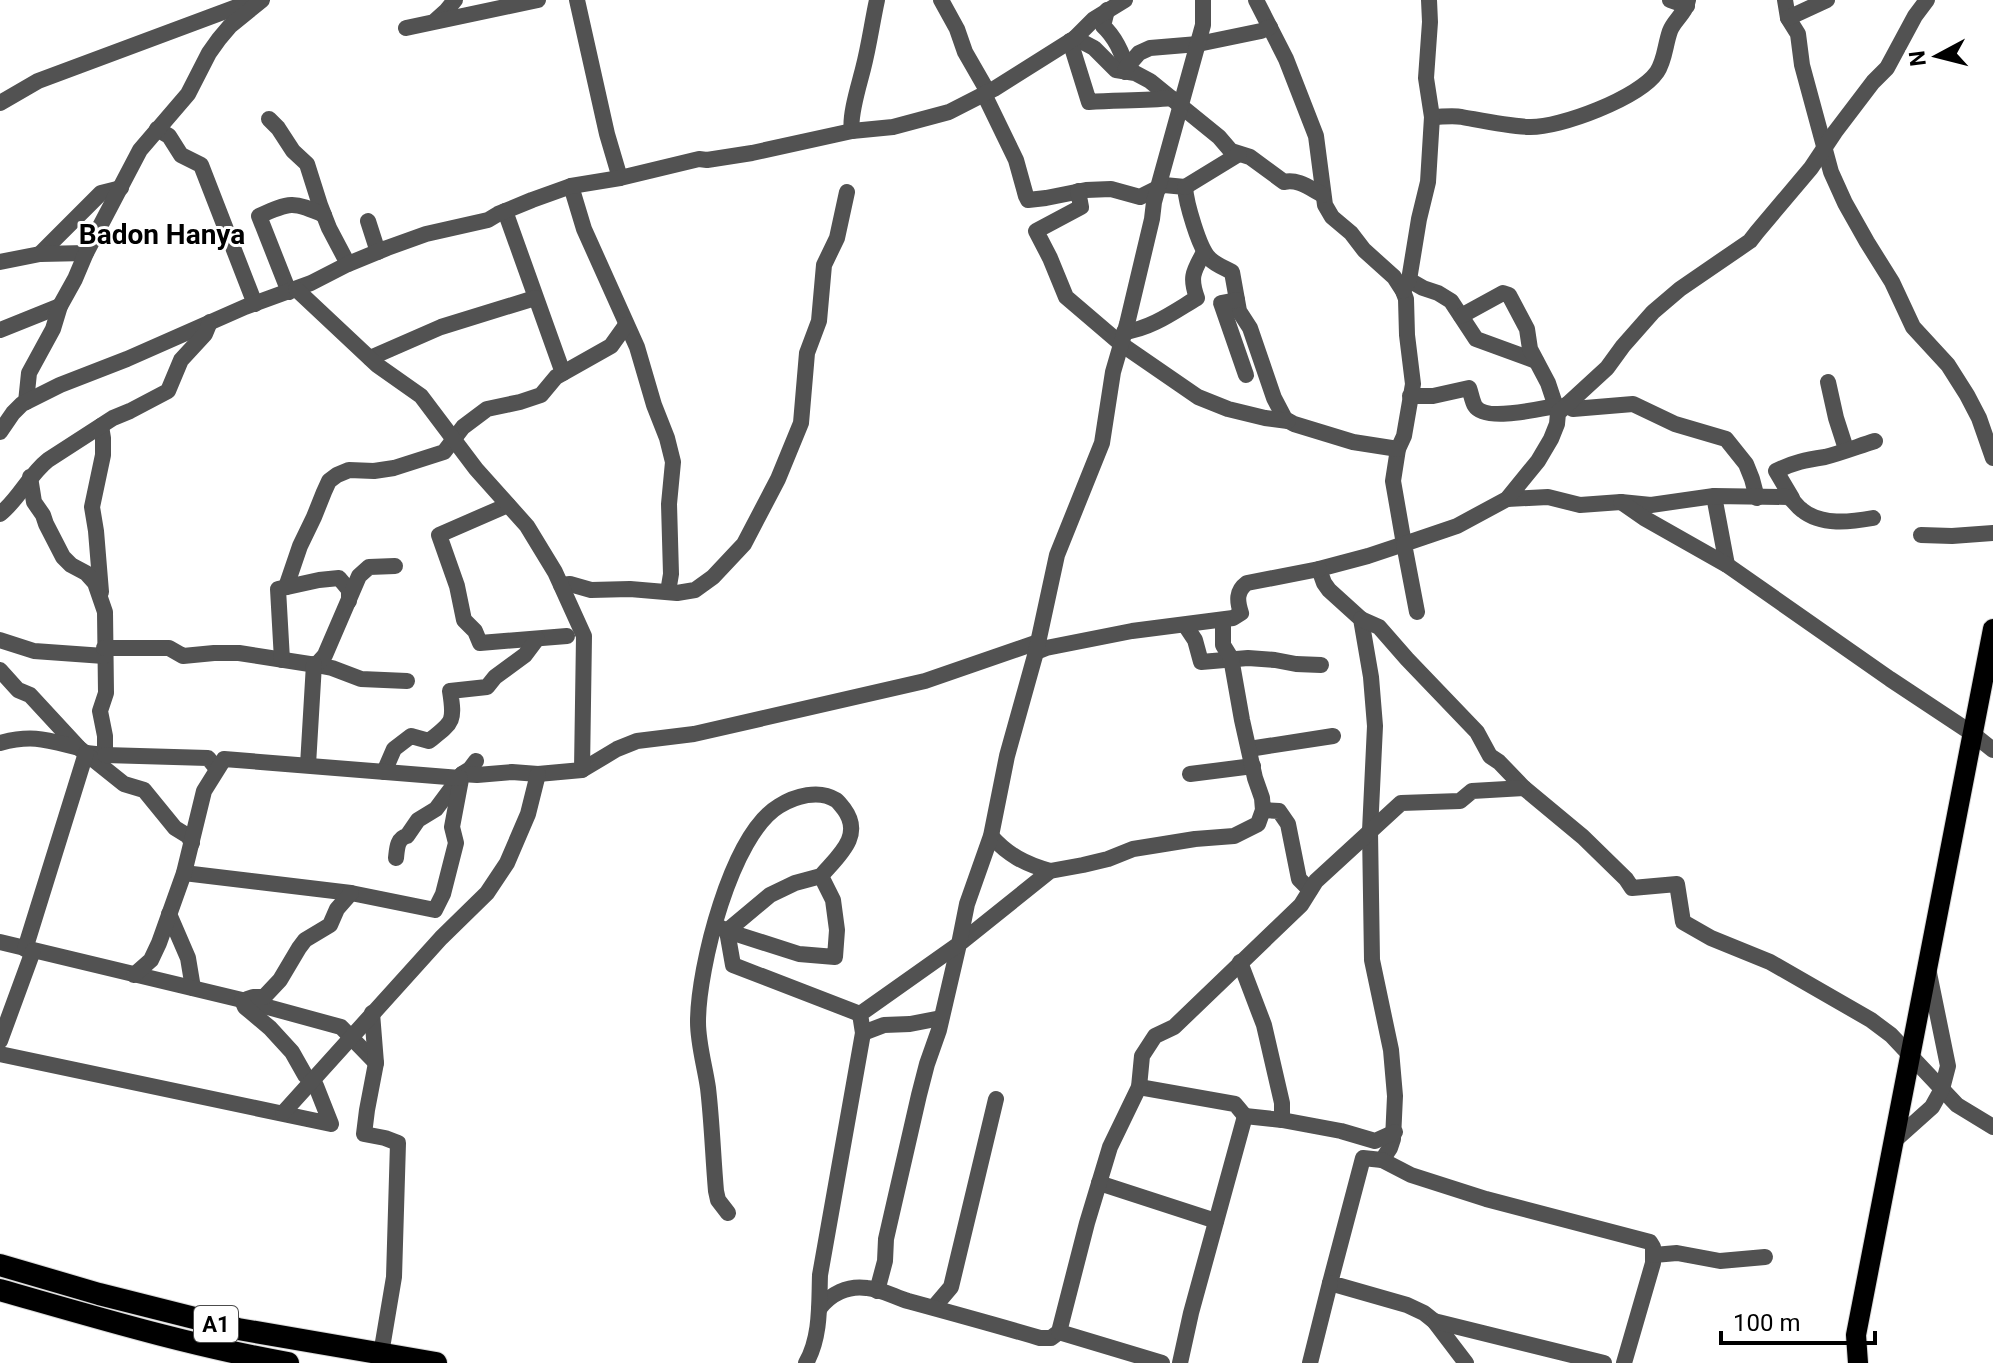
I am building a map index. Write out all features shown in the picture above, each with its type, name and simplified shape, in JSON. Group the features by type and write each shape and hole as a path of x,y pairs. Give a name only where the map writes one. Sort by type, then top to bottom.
{"highway":[{"name":"A1","path":"0,1265 238,1329 436,1363"},
{"name":"A1","path":"0,1290 182,1340 288,1363"}],"main road":[{"path":"1858,1363 1856,1335 1993,629"}],"street":[{"path":"0,103 38,81 231,5 259,0"},
{"path":"0,432 13,413 29,373 53,329 60,306 140,150 188,94 219,39 259,0"},
{"path":"434,21 455,0"},
{"path":"406,28 538,0"},
{"path":"577,0 620,178"},
{"path":"852,131 877,0"},
{"path":"941,0 1016,160 1027,198 1034,200 1078,191 1111,189 1140,197 1164,185 1185,187 1239,154"},
{"path":"13,413 60,385 348,264 426,234 488,220 571,186 852,131 893,127 949,112 1073,40 1094,19 1125,0"},
{"path":"877,1291 919,1095 941,1018 967,904 991,836 1007,756 1037,647 1057,555 1102,443 1113,372 1176,102 1203,25 1203,0"},
{"path":"1256,0 1286,59 1316,136 1323,195 1332,217 1394,277 1406,285 1438,293 1451,301 1476,339 1536,361"},
{"path":"1417,612 1393,481 1413,384 1407,335 1406,285 1428,182 1432,117 1426,78 1429,0"},
{"path":"1432,117 1461,116 1478,121 1541,127 1566,121 1620,99 1646,84 1657,72 1667,49 1670,29 1688,3 1670,0"},
{"path":"1785,0 1788,18 1798,34 1802,65 1831,172 1845,203 1892,282 1913,327 1943,360 1967,395 1993,458"},
{"path":"1788,18 1827,0"},
{"path":"1560,408 1607,368 1653,312 1680,289 1750,241 1811,168 1866,91 1887,68 1927,0"},
{"path":"1107,10 1103,26 1120,50 1126,70"},
{"path":"1126,70 1139,53 1150,48 1198,44 1270,27"},
{"path":"1073,40 1094,48 1112,68 1135,73 1150,81 1219,137 1231,151 1250,157 1284,182 1297,182 1323,195"},
{"path":"1073,40 1089,102 1176,102"},
{"path":"269,119 307,164 324,215 348,264"},
{"path":"157,129 169,136 181,155 201,165 255,304"},
{"path":"571,186 584,229 637,347 673,462 668,592"},
{"path":"1185,187 1186,203 1204,252 1212,261 1232,272 1239,311 1250,328 1274,398 1288,421"},
{"path":"40,254 101,193 121,188"},
{"path":"1078,191 1081,207 1036,231 1066,297 1198,397 1228,409 1288,421 1353,442 1398,449"},
{"path":"561,585 570,584 591,590 677,593 695,590 722,568 744,544 778,479 801,423 807,353 819,321 824,265 837,238 847,192"},
{"path":"324,215 303,206 288,204 259,216 292,290 370,358 421,396 476,469 527,526 561,585 584,636 582,770"},
{"path":"505,211 563,373"},
{"path":"368,221 378,252"},
{"path":"1123,338 1197,298 1192,283 1195,268 1204,252"},
{"path":"0,262 40,254 86,253"},
{"path":"134,975 151,960 154,953 184,873 204,791 224,759 461,776 582,770 637,741 694,734 925,681 1037,647 1233,618 1241,613 1237,601 1241,588 1247,583 1368,556 1457,526 1507,499 1538,461 1557,424 1560,408 1530,349 1527,329 1509,295 1503,293 1461,316"},
{"path":"370,358 441,327 535,298"},
{"path":"1237,300 1221,303 1246,375"},
{"path":"0,330 60,306"},
{"path":"0,514 48,460 101,426 168,391 181,360 205,334 210,322"},
{"path":"286,587 300,546 329,481 349,470 394,468 444,452 463,427 487,409 541,395 556,377 611,346 626,325"},
{"path":"1828,382 1846,449"},
{"path":"1410,396 1433,396 1469,388 1478,410 1496,415 1633,404 1675,424 1726,439 1746,464 1757,498"},
{"path":"101,426 103,455 92,507 101,570 101,598"},
{"path":"1873,518 1849,522 1820,519 1801,510 1776,471 1789,464 1825,457 1875,441"},
{"path":"30,477 34,502 63,557 95,583 105,612 106,693 100,711 105,755"},
{"path":"1507,499 1548,497 1580,505 1621,502 1651,505 1714,496 1792,498"},
{"path":"1714,496 1727,565"},
{"path":"1621,502 1727,565 1993,750"},
{"path":"508,505 439,535 457,586 464,620 475,631 480,643 567,636"},
{"path":"1921,535 1993,533"},
{"path":"282,660 278,589 339,578 369,567 395,566"},
{"path":"308,765 315,664 325,655 359,576 369,567"},
{"path":"1319,569 1329,590 1361,619 1379,627 1477,732 1490,756 1583,837 1632,888 1677,884 1683,922 1722,943 1770,962 1871,1020 1891,1035 1957,1105 1993,1127"},
{"path":"339,578 349,590 349,601"},
{"path":"1361,619 1375,726 1370,831 1372,960 1394,1075 1395,1132 1382,1160"},
{"path":"991,836 1026,864 1050,871 1108,859 1133,849 1234,836 1258,824 1263,810 1262,798 1231,658 1223,645 1223,620"},
{"path":"1185,625 1195,640 1201,662 1231,658 1321,665"},
{"path":"384,772 394,749 411,736 429,741 445,729 453,713 450,691 487,687 495,677 525,655 537,639"},
{"path":"0,640 34,651 104,652 169,648 183,656 239,653 315,664 361,679 407,681"},
{"path":"0,670 15,688 30,695 83,750 124,784 144,790 175,828 188,836 192,843"},
{"path":"1249,749 1333,736"},
{"path":"0,743 35,737 105,755 208,758 217,769"},
{"path":"0,1041 29,950 83,750"},
{"path":"396,858 399,841 407,836 418,820 436,809 476,761"},
{"path":"1190,774 1253,766"},
{"path":"283,1113 441,938 487,893 507,863 528,814 538,774"},
{"path":"184,873 351,893 435,910 443,894 456,843 452,827 461,776"},
{"path":"819,1309 839,1290 867,1288 1040,1338 1051,1338 1059,1332 1110,1147 1139,1087 1142,1056 1155,1036 1174,1027 1301,905 1316,881 1401,803 1460,801 1472,791 1524,788"},
{"path":"721,928 770,895 795,883 821,876 846,848 852,826 850,817 837,801 816,793 787,801 768,813 732,872 721,928 700,993 698,1024 708,1090 716,1191 718,1200 728,1213"},
{"path":"1263,810 1279,811 1288,824 1299,879 1310,890"},
{"path":"860,1014 959,944 1050,871"},
{"path":"721,928 799,954 835,957 837,930 833,900 821,876"},
{"path":"242,1000 264,997 280,980 305,940 330,925 337,909 351,893"},
{"path":"169,914 188,958 193,988"},
{"path":"721,928 733,965 860,1014"},
{"path":"0,942 341,1027 376,1063"},
{"path":"1240,962 1264,1025 1282,1103 1282,1120"},
{"path":"1894,1141 1932,1107 1942,1089 1948,1066 1928,966"},
{"path":"0,1054 331,1124 312,1081 292,1052 245,1007 242,1000"},
{"path":"372,1013 376,1063 364,1134 398,1143 394,1277 381,1354"},
{"path":"806,1363 813,1350 820,1275 863,1033 860,1014"},
{"path":"863,1033 884,1025 941,1018"},
{"path":"1139,1087 1235,1104 1245,1116 1341,1131 1375,1141 1395,1132"},
{"path":"934,1307 951,1287 996,1099"},
{"path":"1180,1363 1245,1116"},
{"path":"1310,1363 1363,1158 1382,1160 1411,1175 1486,1199 1650,1242 1653,1263 1624,1363"},
{"path":"1099,1183 1216,1221"},
{"path":"1654,1255 1677,1253 1720,1261 1765,1257"},
{"path":"1330,1283 1407,1305 1424,1313 1434,1321 1466,1363"},
{"path":"1434,1321 1604,1363"},
{"path":"1059,1332 1162,1363"}],"district":[{"name":"Badon Hanya","path":"162,234"}]}
